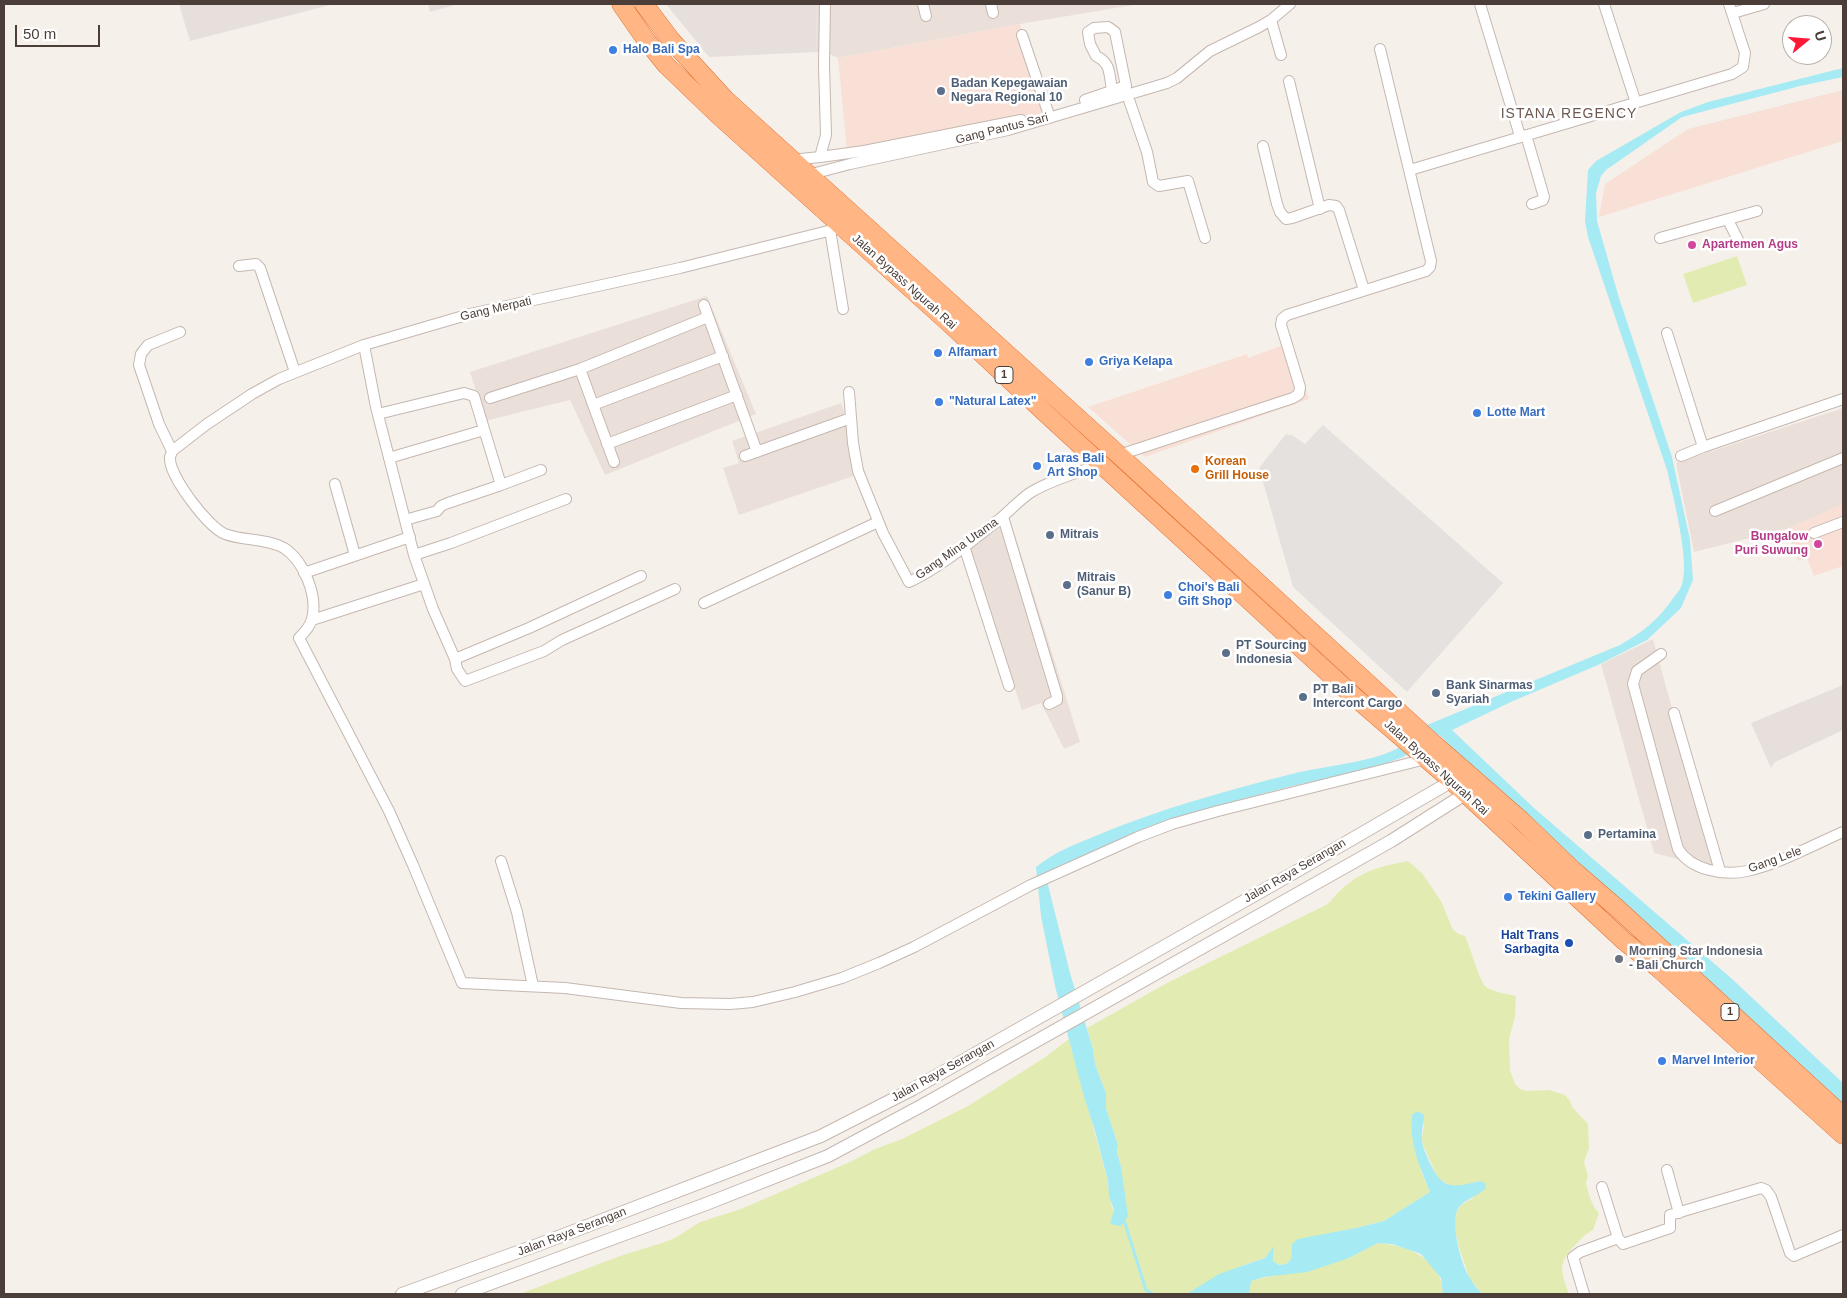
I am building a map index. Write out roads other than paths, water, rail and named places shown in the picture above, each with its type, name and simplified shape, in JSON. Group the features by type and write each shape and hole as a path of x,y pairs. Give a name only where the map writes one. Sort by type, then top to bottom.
{"highway":[{"name":"Jalan Bypass Ngurah Rai","path":"621,4 666,65 837,228 954,317 1119,455 1406,729 1465,794 1624,941 1657,967 1843,1135"},
{"name":"Jalan Bypass Ngurah Rai","path":"644,4 671,40 725,99 808,175 954,317 1042,410 1350,693 1406,729"},
{"name":"Jalan Bypass Ngurah Rai","path":"1427,752 1522,821 1573,870 1617,908 1843,1116"},
{"path":"1569,889 1573,870"}],"street":[{"path":"820,157 826,135 825,4"},
{"path":"923,4 926,16"},
{"name":"Gang Pantus Sari","path":"808,175 850,164 1008,130 1166,83 1177,78 1210,51 1236,40 1271,20 1290,4"},
{"path":"1480,4 1544,197 1544,200 1532,204"},
{"path":"1604,4 1636,103"},
{"path":"1410,170 1732,74 1743,67 1745,53 1731,8 1764,4"},
{"path":"1271,20 1281,55"},
{"path":"791,160 864,151 1021,120 1126,86 1127,82 1114,32 1108,27 1094,28 1088,32 1090,44 1096,56 1107,64 1112,90"},
{"path":"1022,35 1048,112"},
{"path":"1119,455 1293,398 1299,394 1300,387 1281,325 1282,319 1286,315 1426,271 1430,267 1431,261 1380,49"},
{"path":"1289,81 1320,209"},
{"path":"1127,94 1147,152 1154,182 1159,186 1188,181 1205,238"},
{"path":"1263,146 1277,204 1283,216 1292,218 1330,205 1336,206 1364,290"},
{"path":"1660,238 1757,211"},
{"path":"1728,220 1740,244"},
{"path":"837,228 843,309"},
{"name":"Gang Merpati","path":"172,450 252,394 295,372 364,345 470,314 680,268 837,228"},
{"path":"239,266 256,264 260,268 295,372"},
{"path":"704,305 757,452"},
{"path":"490,398 580,369 708,317"},
{"path":"180,332 148,345 141,354 139,365 159,424 172,450 170,459 182,486 209,522 223,533 282,547 295,558 304,573 310,587 312,620 307,630 299,638 389,811 462,983 591,991 681,1003 730,1004 753,1002 795,992 842,978 879,963 914,947 1035,883 1138,837 1172,824 1427,752"},
{"path":"1667,333 1703,447"},
{"path":"364,345 378,414 414,555 455,659 457,669 465,681 547,650 562,640 675,588"},
{"path":"593,404 723,356"},
{"path":"580,369 614,462"},
{"name":"Gang Mina Utama","path":"849,392 858,471 878,522 909,582 922,576 964,546 1003,517 1033,491 1102,464"},
{"path":"378,414 464,393 474,396 501,485"},
{"path":"608,444 737,395"},
{"path":"1680,456 1843,399"},
{"path":"746,456 851,418"},
{"path":"389,458 484,430"},
{"path":"1715,511 1843,458"},
{"path":"405,520 438,511 448,503 541,470"},
{"path":"335,484 356,555"},
{"path":"414,555 451,543 566,499"},
{"path":"1003,517 1057,696 1057,700 1049,704"},
{"path":"704,603 878,522"},
{"path":"1814,533 1843,522"},
{"path":"304,573 410,537"},
{"path":"964,546 1009,686"},
{"path":"455,659 529,628 641,576"},
{"path":"312,620 424,584"},
{"name":"Gang Lele","path":"1661,654 1638,672 1633,684 1678,849 1683,857 1692,864 1704,868 1720,871 1746,871 1843,832"},
{"path":"1674,713 1720,871"},
{"name":"Jalan Raya Serangan","path":"402,1294 566,1234 821,1136 913,1089 1452,781"},
{"name":"Jalan Raya Serangan","path":"462,1294 771,1180 828,1156 921,1106 1391,841 1465,794"},
{"path":"501,861 520,922 533,986"},
{"path":"1667,1170 1679,1213"},
{"path":"1602,1187 1618,1238 1621,1243 1626,1244 1669,1229 1668,1216 1761,1188 1766,1190 1771,1197 1790,1253 1794,1256 1843,1235"},
{"path":"1584,1294 1573,1257 1580,1252 1618,1238"}],"water":[{"path":"1843,68 1843,77 1800,86 1682,117 1606,170 1601,176 1596,193 1597,221 1619,298 1672,457 1690,540 1693,580 1681,608 1647,640 1598,665 1513,701 1452,730 1534,808 1731,978 1843,1083 1843,1104 1797,1061 1744,1020 1572,859 1525,812 1454,751 1440,735 1403,757 1365,771 1292,786 1224,804 1104,847 1059,866 1048,875 1048,885 1070,973 1093,1049 1095,1064 1106,1093 1106,1108 1118,1145 1117,1152 1128,1216 1121,1226 1110,1224 1114,1210 1109,1196 1108,1181 1055,986 1041,916 1036,867 1070,846 1169,809 1300,772 1366,759 1390,752 1403,745 1427,725 1620,645 1643,630 1656,618 1679,591 1681,586 1684,574 1682,545 1667,470 1588,237 1585,221 1588,170 1596,161 1681,112 1708,102"},
{"path":"1418,1111 1424,1115 1423,1147 1434,1170 1443,1182 1462,1185 1480,1181 1486,1184 1485,1189 1459,1207 1455,1222 1457,1242 1463,1263 1471,1280 1482,1294 1443,1294 1441,1278 1421,1254 1392,1244 1378,1243 1349,1258 1307,1272 1264,1277 1251,1281 1249,1294 1187,1294 1219,1274 1265,1258 1274,1246 1273,1261 1279,1265 1286,1264 1291,1259 1292,1244 1298,1239 1384,1221 1430,1192 1416,1155 1412,1136 1412,1115"}],"waterway":[{"path":"1124,1220 1146,1290 1153,1294"}],"place":[{"name":"Halo Bali Spa","path":"613,50"},
{"name":"Badan Kepegawaian Negara Regional 10","path":"941,91"},
{"name":"Apartemen Agus","path":"1692,245"},
{"name":"Alfamart","path":"938,353"},
{"name":"Griya Kelapa","path":"1089,362"},
{"name":"\"Natural Latex\"","path":"939,402"},
{"name":"Lotte Mart","path":"1477,413"},
{"name":"Laras Bali Art Shop","path":"1037,466"},
{"name":"Korean Grill House","path":"1195,469"},
{"name":"Mitrais","path":"1050,535"},
{"name":"Bungalow Puri Suwung","path":"1818,544"},
{"name":"Mitrais (Sanur B)","path":"1067,585"},
{"name":"Choi's Bali Gift Shop","path":"1168,595"},
{"name":"PT Sourcing Indonesia","path":"1226,653"},
{"name":"Bank Sinarmas Syariah","path":"1436,693"},
{"name":"PT Bali Intercont Cargo","path":"1303,697"},
{"name":"Pertamina","path":"1588,835"},
{"name":"Tekini Gallery","path":"1508,897"},
{"name":"Halt Trans Sarbagita","path":"1569,943"},
{"name":"Morning Star Indonesia - Bali Church","path":"1619,959"},
{"name":"Marvel Interior","path":"1662,1061"}],"district":[{"name":"ISTANA REGENCY","path":"1569,114"}]}
